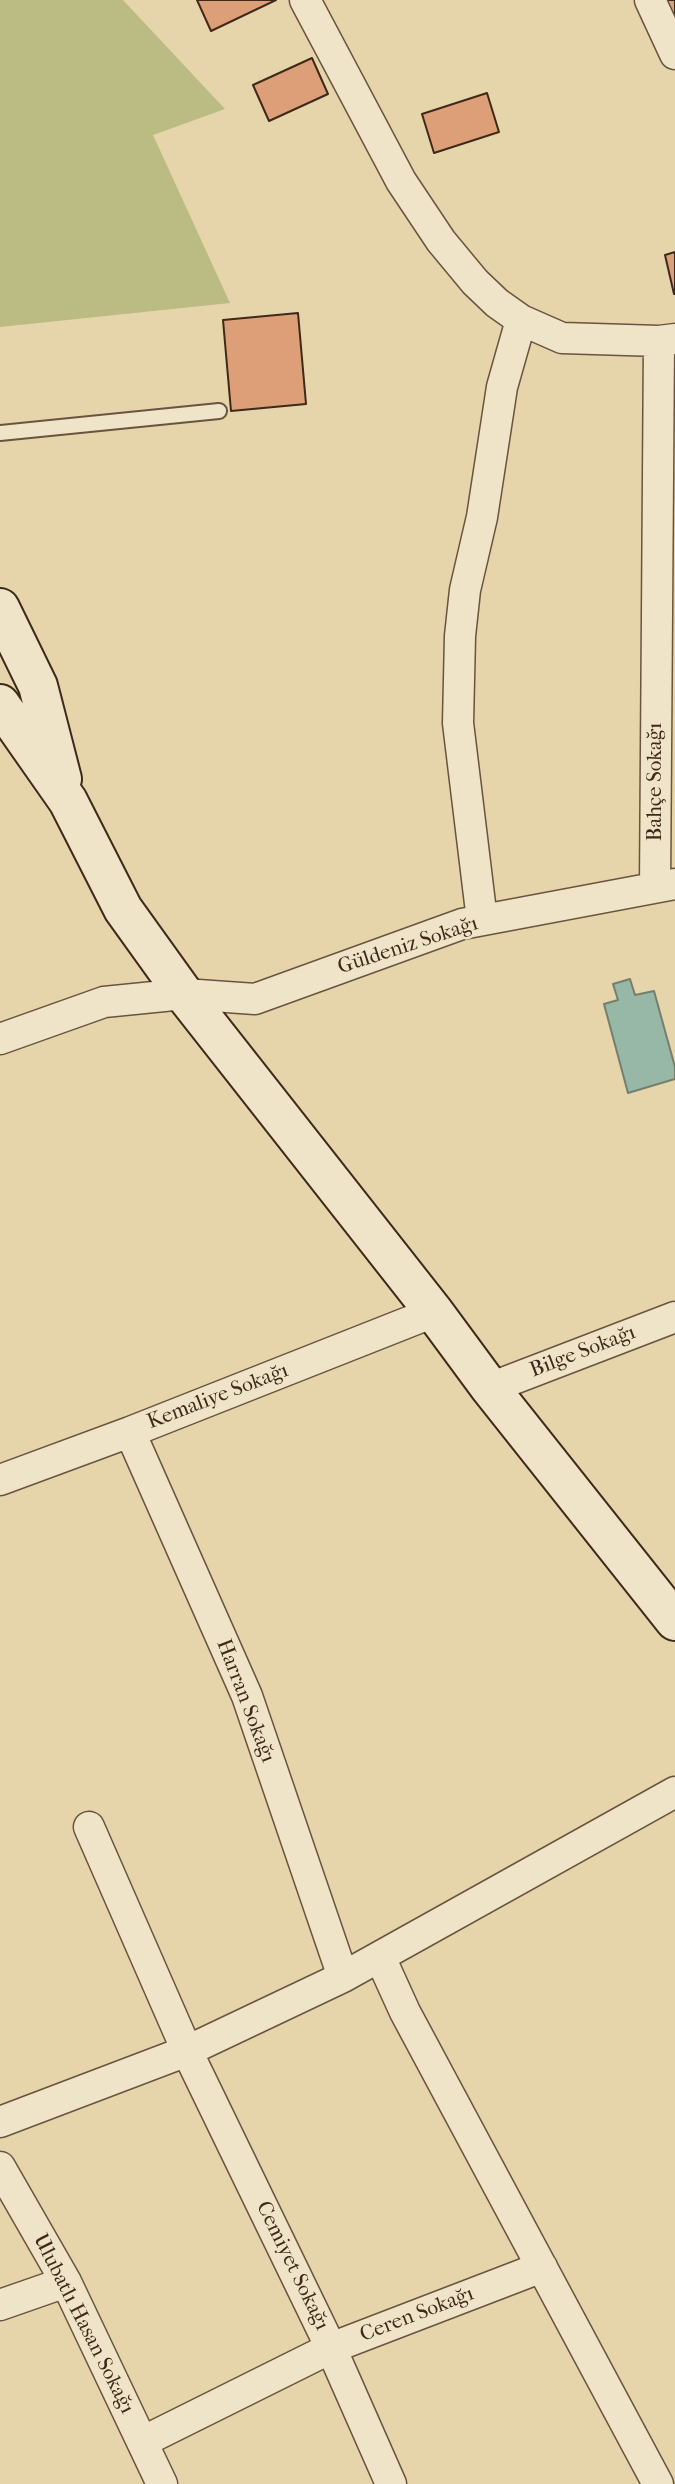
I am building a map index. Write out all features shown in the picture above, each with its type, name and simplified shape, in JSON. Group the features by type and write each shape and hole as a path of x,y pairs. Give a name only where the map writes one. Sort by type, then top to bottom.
{"main road":[{"path":"0,608 38,686 68,801"},
{"path":"0,705 68,801 123,909 184,994 675,1621"}],"street":[{"path":"305,0 401,181 421,213 475,282 497,303 521,320 562,338 667,340"},
{"path":"650,0 675,54"},
{"path":"482,920 458,723 460,636 465,590 482,517 502,387 521,320"},
{"name":"Bahçe Sokağı","path":"665,885 667,340"},
{"name":"Güldeniz Sokağı","path":"0,1039 104,1002 184,994 255,999 461,924 665,885"},
{"name":"Kemaliye Sokağı","path":"0,1480 130,1432 434,1312"},
{"name":"Bilge Sokağı","path":"490,1388 675,1317"},
{"name":"Harran Sokağı","path":"130,1432 247,1696 343,1977"},
{"path":"0,2122 187,2051 343,1977 675,1792"},
{"name":"Cemiyet Sokağı","path":"89,1827 187,2051 331,2347 391,2484"},
{"path":"380,1957 405,2011 658,2484"},
{"name":"Ulubatlı Hasan Sokağı","path":"0,2167 66,2282 162,2484"},
{"name":"Ceren Sokağı","path":"142,2442 331,2347 542,2267"},
{"path":"0,2305 66,2282"}],"lane":[{"path":"0,433 219,411"}],"green space":[{"path":"0,0 123,0 225,109 153,135 230,303 0,327"}],"shaded area":[{"path":"630,979 635,995 654,991 675,1067 675,1079 628,1093 604,1004 618,1000 613,984"}],"building":[{"path":"197,0 276,0 211,31"},
{"path":"666,0 675,0 675,19"},
{"path":"312,58 328,94 269,121 253,85"},
{"path":"487,93 499,132 434,153 422,114"},
{"path":"675,252 675,294 674,294 665,255"},
{"path":"298,313 306,404 231,411 223,320"}]}
